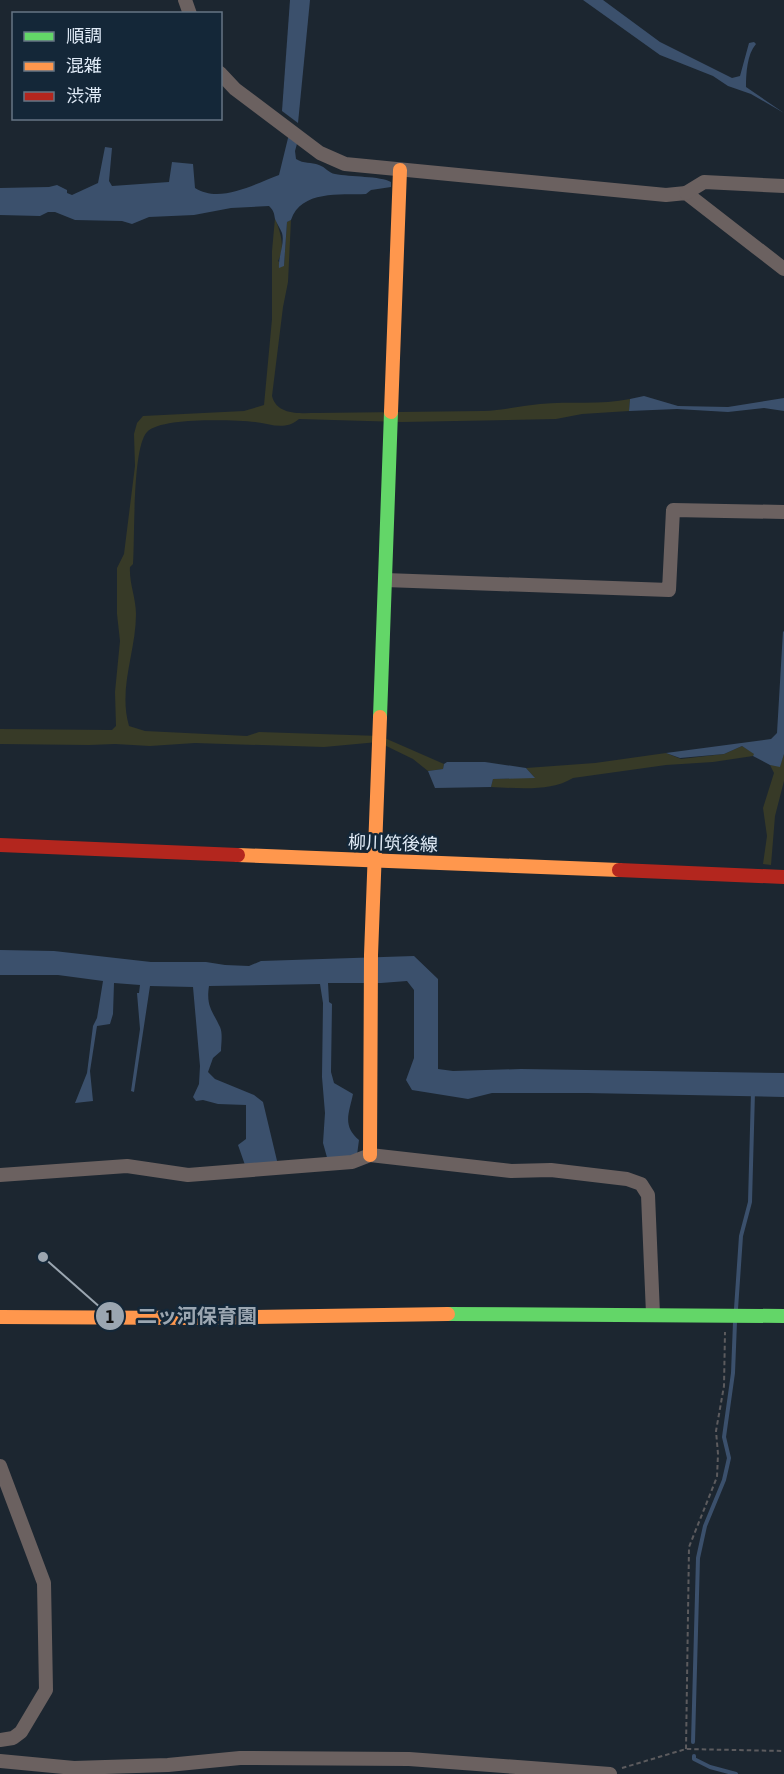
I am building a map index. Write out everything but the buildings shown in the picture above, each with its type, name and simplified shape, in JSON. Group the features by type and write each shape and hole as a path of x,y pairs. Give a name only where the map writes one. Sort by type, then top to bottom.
{"street":[{"path":"222,75 235,89 302,140 320,153 345,164 666,195 686,193 704,182 784,186"},
{"path":"370,1155 371,955 400,170"},
{"path":"686,193 784,269"},
{"path":"385,580 669,590 673,510 784,512"},
{"name":"柳川筑後線","path":"0,845 784,877"},
{"path":"0,1175 127,1166 188,1175 352,1162 370,1155 512,1171 551,1170 627,1179 640,1184 648,1195 653,1314"},
{"path":"0,1317 197,1318 510,1313 784,1316"},
{"path":"0,1466 44,1583 46,1690 21,1732 13,1738 0,1740"},
{"path":"0,1761 74,1768 168,1765 240,1758 409,1759 607,1774"}],"path":[{"path":"686,1749 689,1547 717,1477 716,1431 724,1386 726,1315"},
{"path":"607,1774 686,1749 784,1751"}],"green space":[{"path":"275,218 282,244 278,261 284,266 287,222 291,220 288,282 272,396 279,407 284,410 304,413 483,411 540,404 630,399 629,411 582,414 556,419 402,422 299,419 283,426 215,420 167,424 147,432 142,441 139,456 135,494 133,564 130,567 136,614 125,698 129,726 145,731 247,736 259,732 380,736 444,764 443,769 428,771 413,759 378,742 324,747 195,743 150,746 0,744 0,729 112,730 116,726 115,692 120,641 117,614 117,568 124,554 135,466 134,434 137,423 143,416 244,411 264,405 272,319 272,251"},
{"path":"742,746 755,754 713,762 666,765 573,778 544,787 491,787 493,779 534,777 526,768 595,763 666,753 681,759 724,754"},
{"path":"784,754 784,781 775,816 771,865 763,864 767,836 763,808 774,773 770,765 780,766"}],"water":[{"path":"290,0 310,0 298,123 282,111"},
{"path":"583,0 603,0 660,42 732,78 740,76 749,43 754,42 756,44 748,64 746,87 784,113 751,94 728,86 713,76 660,55"},
{"path":"289,134 298,140 295,151 296,159 299,161 319,165 335,174 386,180 391,182 391,187 371,190 366,194 322,196 303,203 287,222 284,266 279,268 283,237 274,212 269,206 231,208 194,215 149,217 132,224 122,221 75,220 55,212 48,212 40,216 0,215 0,188 57,185 72,195 98,183 105,147 112,148 109,181 112,186 169,182 172,162 193,164 195,188 215,194 237,191 279,175"},
{"path":"644,396 678,406 728,407 784,398 784,411 764,408 728,412 677,409 629,411 630,399"},
{"path":"783,631 784,754 780,767 770,765 753,756 754,754 742,746 724,754 680,758 666,753 771,739 777,733"},
{"path":"447,762 485,762 526,768 535,778 493,779 491,787 435,788 428,771 443,769"},
{"path":"0,950 54,951 151,962 206,962 249,966 261,961 414,956 438,979 438,1069 453,1071 521,1069 784,1073 784,1097 492,1093 468,1099 412,1090 406,1080 414,1058 414,990 407,981 328,983 329,1002 332,1004 331,1072 334,1083 353,1094 348,1119 350,1129 359,1140 357,1155 328,1161 323,1143 325,1113 322,1077 323,1003 320,984 209,986 209,1003 220,1027 222,1039 221,1051 213,1058 208,1072 215,1079 254,1095 263,1102 278,1165 245,1165 238,1145 246,1139 246,1105 196,1101 193,1097 199,1084 200,1066 193,987 150,986 134,1092 131,1091 140,1029 137,993 139,993 140,985 114,983 113,1014 110,1024 97,1026 90,1071 93,1101 75,1103 87,1073 93,1026 97,1018 103,981 58,975 0,975"}],"waterway":[{"path":"736,1309 741,1236 750,1202 753,1092"},
{"path":"693,1742 698,1558 705,1526 724,1480 729,1458 724,1437 733,1373 735,1322"},
{"path":"694,1756 694,1759 710,1767 736,1774"}],"traffic: fast":[{"path":"380,717 391,412"},
{"path":"448,1314 784,1316"}],"traffic: slow":[{"path":"391,412 400,170"},
{"path":"370,1155 371,955 380,717"},
{"path":"238,855 619,870"},
{"path":"0,1317 197,1318 448,1314"}],"traffic: jam":[{"path":"0,845 238,855"},
{"path":"619,870 784,877"}],"place":[{"name":"二ッ河保育園","path":"43,1257"}]}
